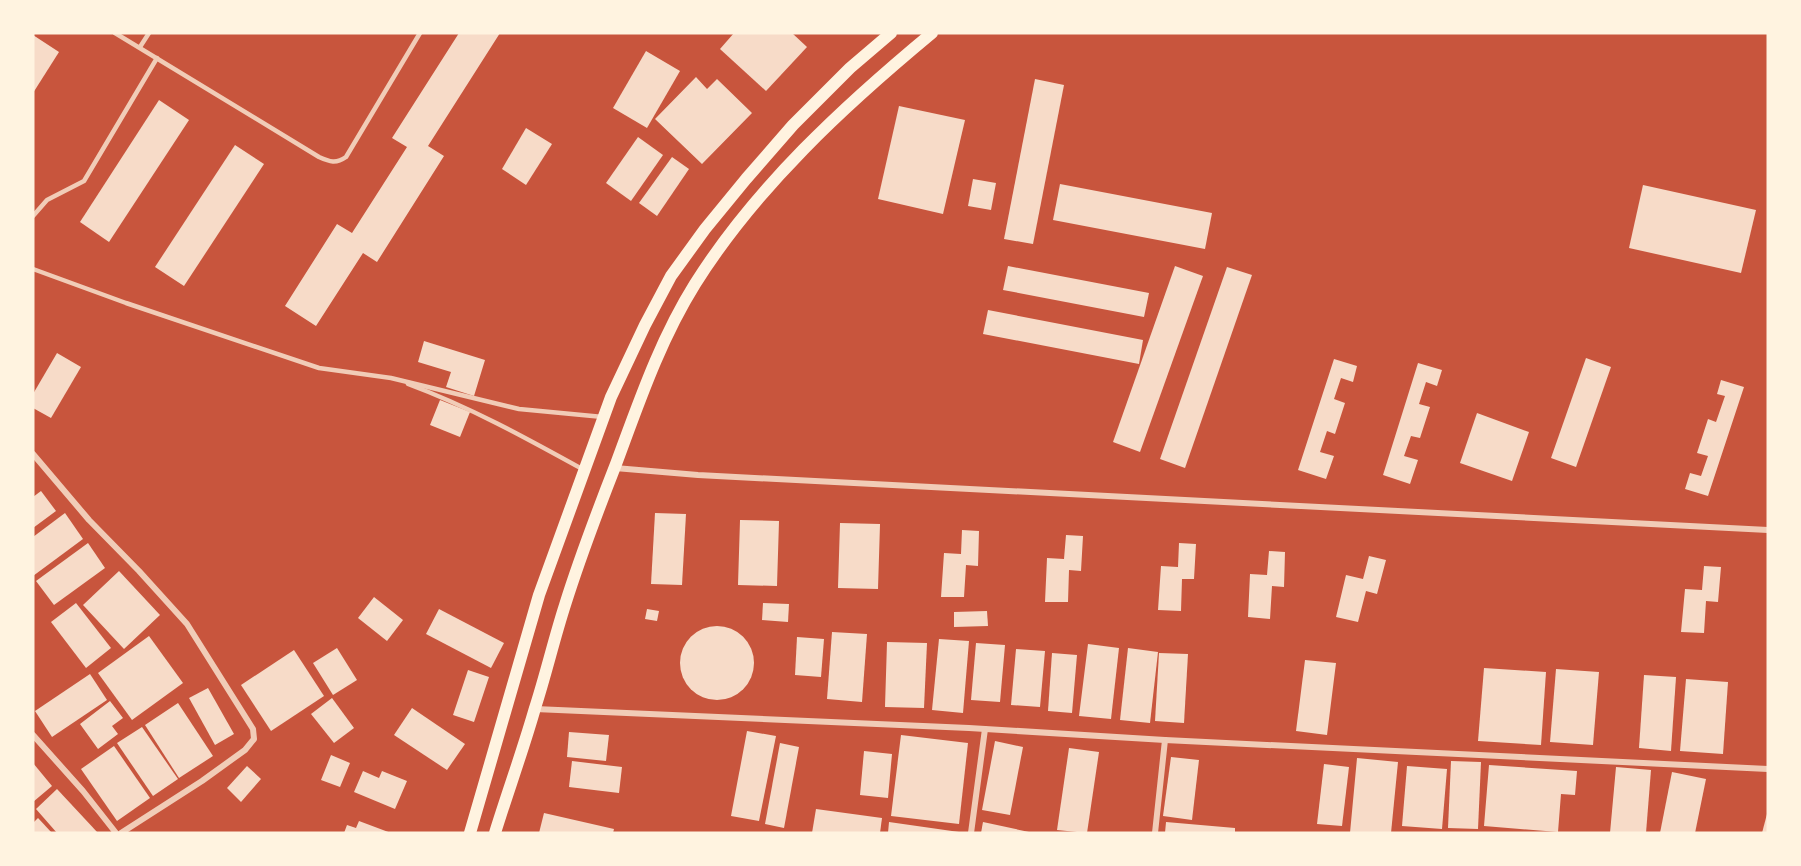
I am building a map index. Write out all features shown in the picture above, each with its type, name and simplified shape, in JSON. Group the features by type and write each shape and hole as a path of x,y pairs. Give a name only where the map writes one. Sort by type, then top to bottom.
{"main road":[{"path":"470,833 539,595 604,417 650,315 671,276 705,229 793,125 850,68 891,33"},
{"path":"495,833 566,603 614,468 666,336 695,284 724,242 759,198 806,147 863,91 932,33"}],"street":[{"path":"33,454 89,520 187,624 254,729 254,739 245,750 202,781 121,833"},
{"path":"614,468 698,475 1768,530"},
{"path":"535,709 985,729 1165,740 1768,769"},
{"path":"971,833 985,729"},
{"path":"33,735 83,791 116,833"},
{"path":"1155,833 1165,740"}],"lane":[{"path":"115,33 318,157 332,162 339,162 346,157 420,33"},
{"path":"140,47 149,33"},
{"path":"33,216 47,201 84,181 157,58"},
{"path":"33,269 319,368 391,378 519,409 604,417"},
{"path":"391,378 440,396 505,427 585,470"}],"building":[{"path":"459,33 500,33 428,146 444,156 377,262 363,253 316,326 285,306 337,224 352,233 407,147 392,138"},
{"path":"734,33 792,33 807,47 766,91 720,49"},
{"path":"33,35 59,52 33,93"},
{"path":"646,51 680,71 647,128 613,108"},
{"path":"696,77 707,89 717,79 752,113 702,164 655,119"},
{"path":"1035,79 1064,85 1033,244 1004,239"},
{"path":"159,100 189,120 109,242 80,222"},
{"path":"899,106 965,120 943,214 878,199"},
{"path":"526,128 552,144 526,185 502,169"},
{"path":"638,137 663,155 631,201 606,183"},
{"path":"235,145 264,164 184,286 155,267"},
{"path":"672,157 689,169 657,216 639,203"},
{"path":"973,179 996,183 991,210 968,206"},
{"path":"1060,184 1212,213 1205,249 1053,220"},
{"path":"1643,185 1756,210 1741,273 1629,248"},
{"path":"1008,266 1149,293 1144,317 1003,290"},
{"path":"1175,266 1203,276 1140,452 1113,442"},
{"path":"1227,267 1252,275 1185,468 1160,459"},
{"path":"988,310 1143,340 1139,364 983,334"},
{"path":"424,341 485,360 474,396 446,387 451,372 418,362"},
{"path":"57,353 81,367 51,418 33,408 33,394"},
{"path":"1586,358 1611,367 1576,467 1551,458"},
{"path":"1334,359 1357,366 1353,382 1341,378 1334,399 1345,403 1335,434 1327,431 1320,452 1334,456 1326,479 1298,470"},
{"path":"1418,363 1442,370 1437,386 1426,382 1419,404 1430,407 1420,438 1411,436 1404,456 1418,460 1410,484 1383,475"},
{"path":"1721,380 1744,387 1708,496 1685,489 1690,473 1701,476 1708,456 1697,453 1708,419 1716,422 1725,396 1717,394"},
{"path":"440,400 470,412 460,437 430,425"},
{"path":"1477,413 1529,432 1512,481 1460,463"},
{"path":"41,491 56,511 33,528 33,497"},
{"path":"65,513 83,539 33,576 33,537"},
{"path":"655,513 686,514 682,585 651,584"},
{"path":"740,520 779,521 777,586 738,585"},
{"path":"840,523 880,524 878,589 838,588"},
{"path":"962,530 979,531 978,566 966,565 964,597 941,597 944,553 961,554"},
{"path":"1066,535 1083,536 1081,571 1069,570 1068,602 1045,602 1047,558 1064,559"},
{"path":"88,543 105,568 54,605 36,581"},
{"path":"1179,543 1196,544 1194,579 1182,579 1181,611 1158,610 1161,566 1178,567"},
{"path":"1269,551 1285,552 1284,587 1272,586 1270,619 1248,617 1250,574 1267,575"},
{"path":"1369,556 1386,560 1377,594 1366,591 1358,622 1336,617 1346,575 1363,579"},
{"path":"1704,566 1721,567 1718,602 1706,601 1704,633 1681,632 1685,589 1702,590"},
{"path":"119,571 160,615 124,649 83,605"},
{"path":"374,597 403,620 387,641 358,618"},
{"path":"76,603 111,648 86,668 51,622"},
{"path":"763,603 789,604 788,622 762,620"},
{"path":"439,609 504,643 491,668 426,634"},
{"path":"647,609 659,611 657,621 645,619"},
{"path":"987,611 988,626 954,627 954,612"},
{"path":"717,626 731,629 743,637 751,649 754,663 751,677 743,689 731,697 717,700 703,697 691,689 683,677 680,663 683,649 691,637 703,629"},
{"path":"832,632 867,634 862,702 827,699"},
{"path":"149,636 183,683 132,720 98,673"},
{"path":"797,637 824,639 821,677 795,675"},
{"path":"939,639 969,641 963,713 932,710"},
{"path":"887,642 927,643 924,708 885,707"},
{"path":"976,643 1005,645 1000,702 971,700"},
{"path":"1088,644 1119,648 1111,719 1079,716"},
{"path":"337,648 357,680 333,695 313,663"},
{"path":"1128,648 1158,652 1150,723 1120,720"},
{"path":"1016,649 1045,651 1040,707 1011,705"},
{"path":"294,650 324,696 271,731 241,685"},
{"path":"1052,653 1077,655 1072,713 1048,711"},
{"path":"1159,653 1188,654 1184,723 1155,721"},
{"path":"1305,660 1336,663 1327,735 1296,731"},
{"path":"1484,668 1546,672 1541,745 1478,741"},
{"path":"1556,669 1599,672 1593,745 1550,742"},
{"path":"468,670 489,677 474,722 453,715"},
{"path":"90,674 107,700 52,737 35,711"},
{"path":"1644,675 1676,677 1671,751 1639,748"},
{"path":"1686,679 1728,682 1723,754 1680,751"},
{"path":"208,688 234,734 215,745 189,698"},
{"path":"332,698 354,728 334,743 311,714"},
{"path":"110,701 123,718 112,726 118,734 98,749 80,724"},
{"path":"178,703 213,756 179,778 145,725"},
{"path":"412,708 465,744 447,770 394,735"},
{"path":"142,727 178,779 153,796 117,743"},
{"path":"747,731 776,736 759,821 731,816"},
{"path":"569,732 609,735 606,761 567,757"},
{"path":"901,735 968,743 959,824 891,816"},
{"path":"995,741 1023,747 1010,815 982,810"},
{"path":"780,743 799,747 784,828 765,824"},
{"path":"114,746 150,798 117,821 81,769"},
{"path":"1069,748 1099,752 1087,833 1057,830"},
{"path":"864,751 892,754 888,798 860,795"},
{"path":"331,755 350,763 340,787 321,780"},
{"path":"1171,757 1199,760 1192,820 1163,816"},
{"path":"1357,758 1398,762 1391,833 1350,833"},
{"path":"572,761 622,767 619,793 569,787"},
{"path":"1451,761 1481,762 1478,829 1448,828"},
{"path":"33,763 52,786 33,802"},
{"path":"1324,764 1349,767 1342,826 1317,824"},
{"path":"1489,765 1577,771 1575,795 1561,794 1558,832 1484,826"},
{"path":"247,766 261,779 241,802 227,788"},
{"path":"1407,766 1447,769 1442,829 1402,826"},
{"path":"1616,767 1651,770 1646,833 1610,833"},
{"path":"363,771 379,778 382,771 407,781 395,809 354,792"},
{"path":"1672,772 1706,779 1695,833 1660,833"},
{"path":"57,789 98,833 57,833 36,809"},
{"path":"816,809 882,818 880,833 812,833"},
{"path":"544,813 614,829 613,833 539,833"},
{"path":"1767,814 1768,833 1762,833"},
{"path":"38,818 52,833 33,833 33,823"},
{"path":"359,821 391,833 344,833 347,825 356,828"},
{"path":"889,822 959,832 959,833 888,833"},
{"path":"983,822 1029,832 1029,833 981,833"},
{"path":"1166,822 1235,828 1235,833 1165,833"}]}
